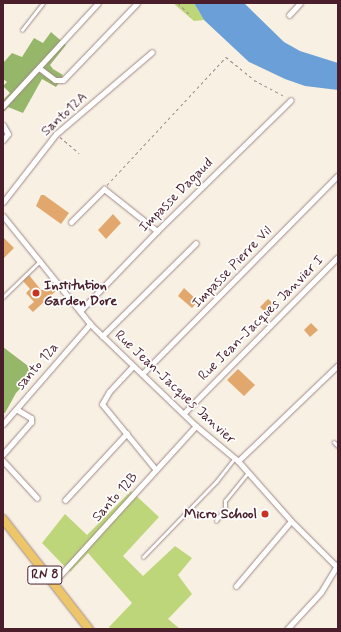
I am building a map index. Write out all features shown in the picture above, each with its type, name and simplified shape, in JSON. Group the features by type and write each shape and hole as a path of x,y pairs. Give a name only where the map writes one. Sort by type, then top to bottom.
{"main road":[{"name":"RN 8","path":"3,519 52,584 89,629"}],"street":[{"path":"3,106 98,3"},
{"path":"39,68 55,80 63,80 137,3"},
{"path":"289,15 300,3"},
{"name":"Santo12A","path":"3,202 56,134 152,52"},
{"name":"Impasse Dagaud","path":"80,310 157,231 291,100"},
{"path":"3,125 8,134 3,140"},
{"name":"Impasse Pierre Vil","path":"142,374 338,175"},
{"path":"71,222 104,189 157,231"},
{"name":"Rue Jean-Jacques Janvier","path":"3,217 40,260 90,324 196,426 236,459 291,521 337,566"},
{"path":"102,336 196,243"},
{"name":"Rue Jean-Jacques Janvier I","path":"184,414 338,257"},
{"name":"santo 12a","path":"3,424 90,324"},
{"path":"236,459 338,365"},
{"path":"133,366 109,392 102,404 156,470"},
{"path":"3,454 32,422 31,418 16,409"},
{"name":"Santo 12B","path":"52,584 196,426"},
{"path":"65,500 127,433"},
{"path":"3,461 37,498"},
{"path":"236,586 291,521"},
{"path":"287,629 321,592 337,566"}],"lane":[{"path":"22,30 43,3"},
{"path":"3,297 40,260"},
{"path":"334,442 338,446"},
{"path":"143,557 216,482 236,459"},
{"path":"216,521 225,508 225,501 248,473"}],"path":[{"path":"178,3 191,16"},
{"path":"104,189 226,57 254,80 291,100"},
{"path":"56,134 79,153"}],"green space":[{"path":"173,3 194,3 204,20 194,21"},
{"path":"51,32 66,45 50,65 53,69 63,75 58,84 56,87 42,79 23,113 8,107 3,113 3,100 10,93 3,86 7,82 3,79 3,63 12,53 22,57 34,38 43,43"},
{"path":"3,347 36,372 16,393 5,413 3,413"},
{"path":"131,491 159,517 123,556 143,576 175,546 192,558 178,575 192,594 168,619 180,629 111,629 109,627 132,603 88,553 70,572 42,543 65,514 87,535"}],"water":[{"path":"194,3 244,3 284,42 300,51 338,63 338,90 305,86 285,79 249,62 204,20"}],"building":[{"path":"41,195 44,195 69,213 61,224 36,206"},
{"path":"113,214 121,223 106,239 98,230"},
{"path":"3,237 14,248 3,259"},
{"path":"29,275 41,290 45,290 52,284 57,290 33,312 28,307 34,302 26,293 30,289 23,281"},
{"path":"184,288 198,301 192,308 178,296"},
{"path":"268,299 277,307 269,316 260,307"},
{"path":"311,323 318,330 310,337 304,330"},
{"path":"238,369 255,385 244,396 227,380"}],"place":[{"name":"Institution Garden Dore","path":"36,293"},
{"name":"Micro School","path":"265,514"}]}
